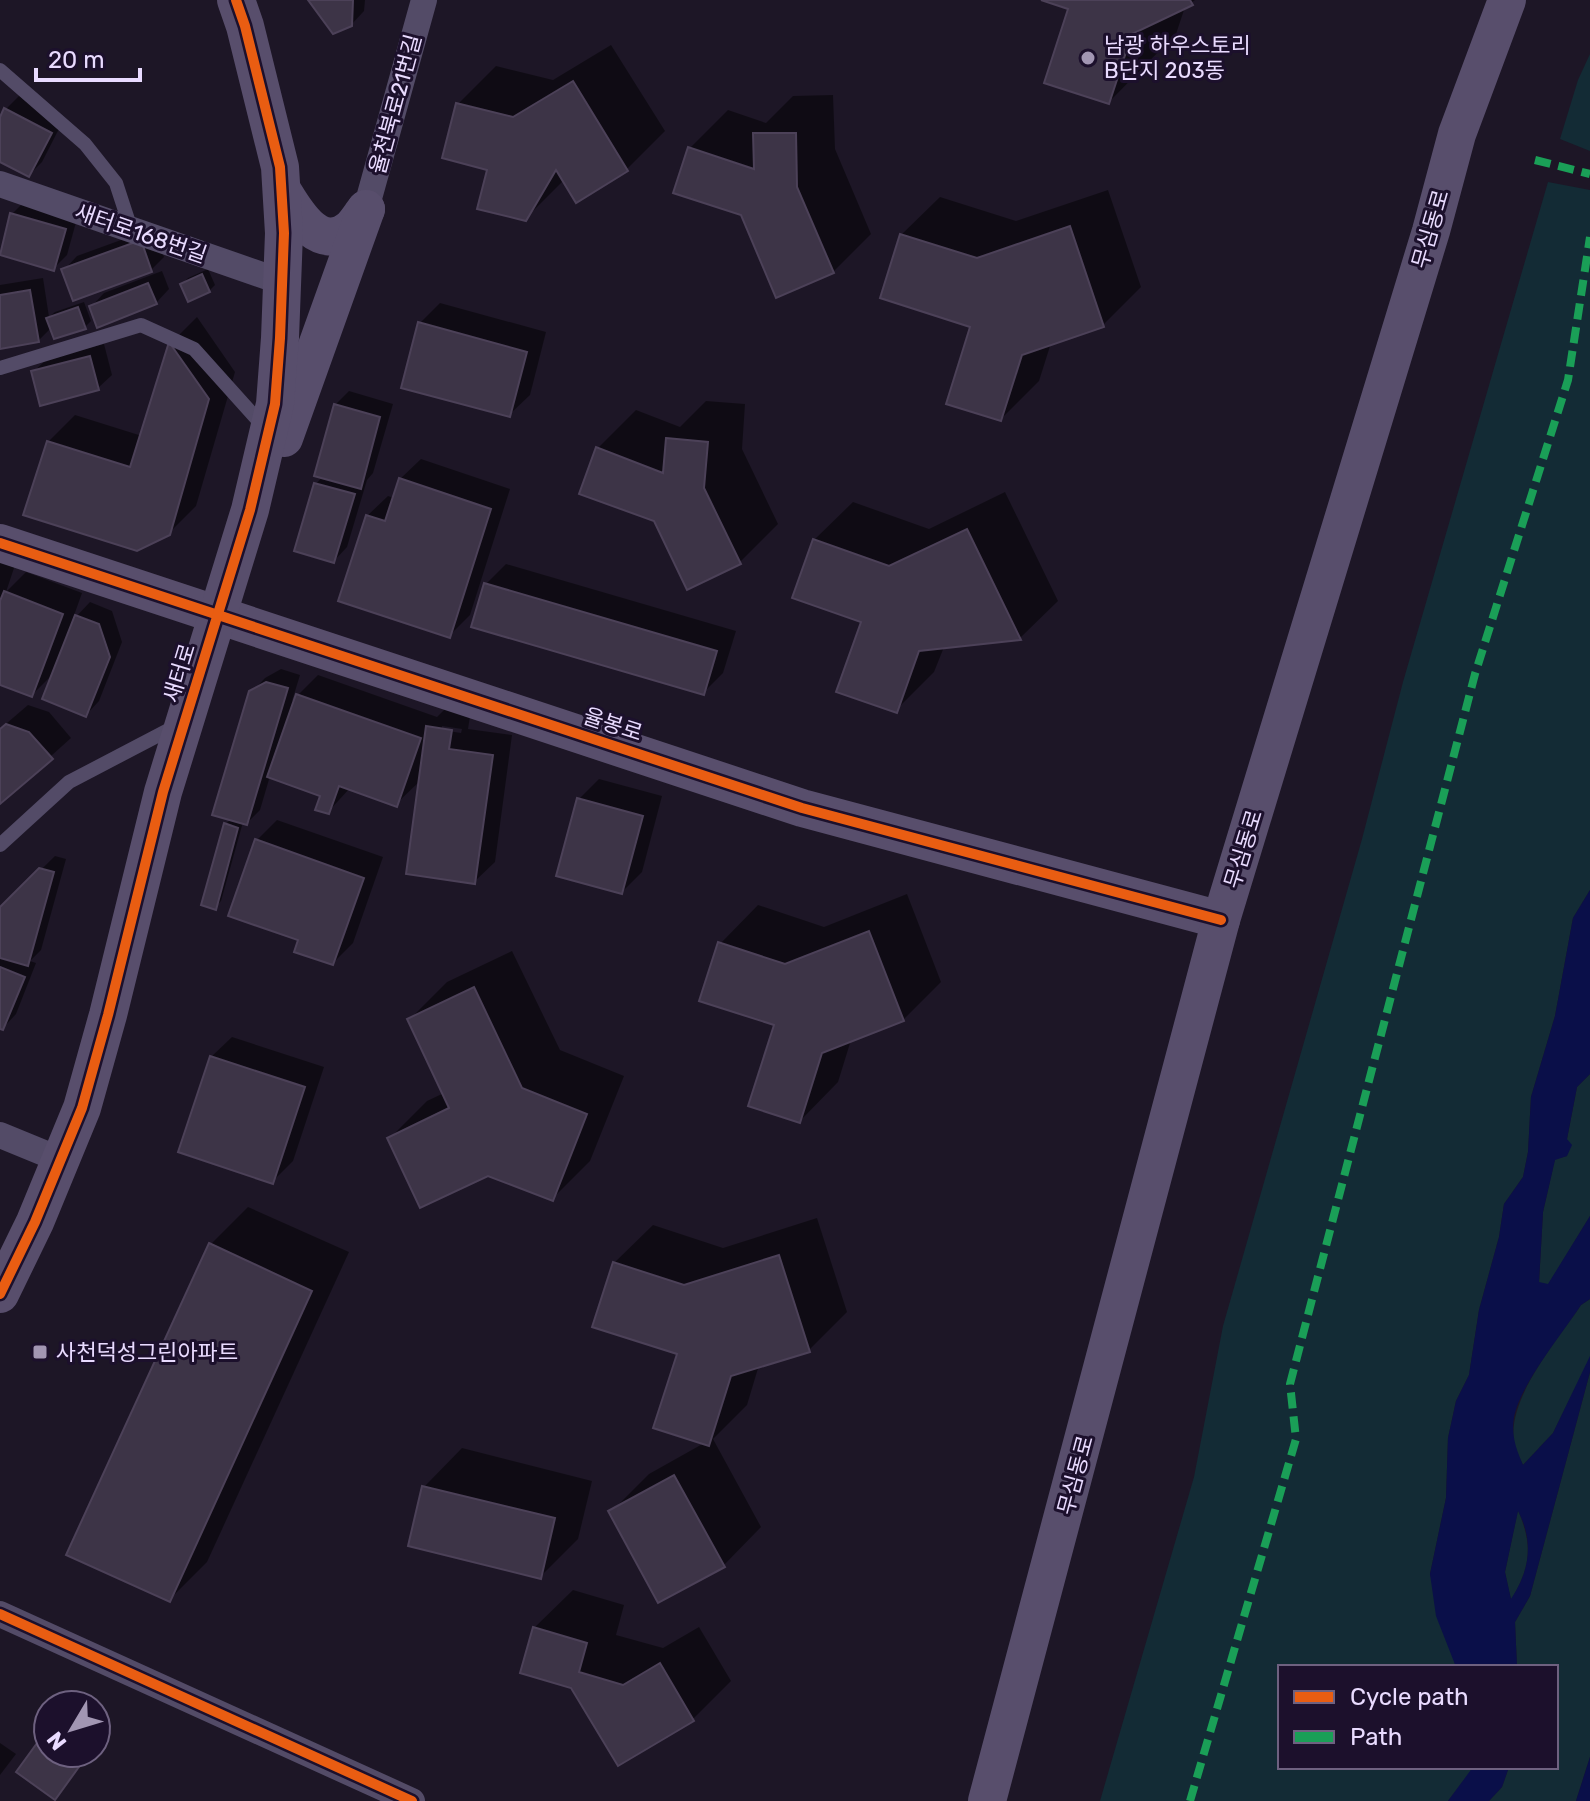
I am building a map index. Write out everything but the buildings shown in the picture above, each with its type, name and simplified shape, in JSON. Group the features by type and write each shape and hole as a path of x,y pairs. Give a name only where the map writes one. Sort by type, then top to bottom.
{"street":[{"name":"새터로","path":"0,1294 35,1222 82,1108 105,1028 163,792 250,510 275,404 284,233 281,189 277,154 236,0"},
{"name":"율천북로21번길","path":"366,209 424,0"},
{"name":"무심동로","path":"987,1801 1221,920 1426,247 1457,134 1507,0"},
{"name":"새터로168번길","path":"0,184 282,282"},
{"path":"281,189 309,229 322,235 338,235 350,229 366,209"},
{"path":"236,556 297,405 366,209"},
{"name":"율봉로","path":"0,543 802,808 1221,920"},
{"path":"0,1135 61,1160"},
{"path":"0,1614 412,1801"}],"lane":[{"path":"2,77 85,144 116,183 132,230"},
{"path":"0,368 141,325 194,349 268,431"},
{"path":"0,845 69,782 185,721"}],"shaded area":[{"path":"1590,54 1590,151 1560,139 1578,80"},
{"path":"1548,182 1590,190 1590,890 1573,918 1555,1016 1531,1097 1528,1152 1523,1177 1504,1204 1499,1237 1479,1310 1469,1375 1456,1401 1448,1438 1446,1498 1430,1574 1455,1665 1278,1665 1278,1769 1472,1769 1448,1801 1100,1801 1194,1477 1223,1326 1362,839 1403,682"},
{"path":"1590,890 1590,1074 1577,1087 1567,1139 1572,1145 1567,1156 1555,1160 1543,1212 1539,1282 1548,1284 1590,1216 1590,1299 1581,1305 1543,1360 1518,1404 1513,1430 1523,1465 1553,1433 1590,1356 1590,1372 1530,1596 1515,1622 1517,1665 1455,1665 1436,1616 1430,1574 1446,1498 1448,1438 1456,1401 1469,1375 1479,1310 1499,1237 1504,1204 1523,1177 1528,1152 1531,1097 1555,1016 1573,918","holes":["1518,1511 1526,1533 1526,1567 1511,1599 1505,1572"]},
{"path":"1590,1074 1590,1216 1548,1285 1539,1283 1543,1212 1555,1159 1567,1156 1567,1139 1577,1087"},
{"path":"1590,1299 1590,1358 1553,1433 1523,1465 1514,1442 1518,1407 1547,1353 1581,1305"},
{"path":"1590,1372 1590,1757 1576,1801 1489,1801 1502,1787 1508,1769 1558,1769 1558,1665 1517,1665 1515,1622 1530,1596"},
{"path":"1518,1510 1526,1534 1528,1556 1523,1577 1511,1600 1505,1572"},
{"path":"1590,1757 1590,1801 1576,1801"},
{"path":"1472,1769 1508,1769 1502,1787 1489,1801 1448,1801"}],"marked path":[{"path":"1535,160 1590,174"},
{"path":"1190,1801 1296,1439 1290,1384 1475,674 1568,380 1590,237"}],"cycle path":[{"path":"0,1294 35,1222 82,1108 163,792 250,510 275,404 284,233 280,167 236,0"},
{"path":"0,543 802,808 1221,920"},
{"path":"0,1614 412,1801"}],"place":[{"name":"남광 하우스토리 B단지 203동","path":"1088,58"},
{"name":"사천덕성그린아파트","path":"40,1352"}]}
